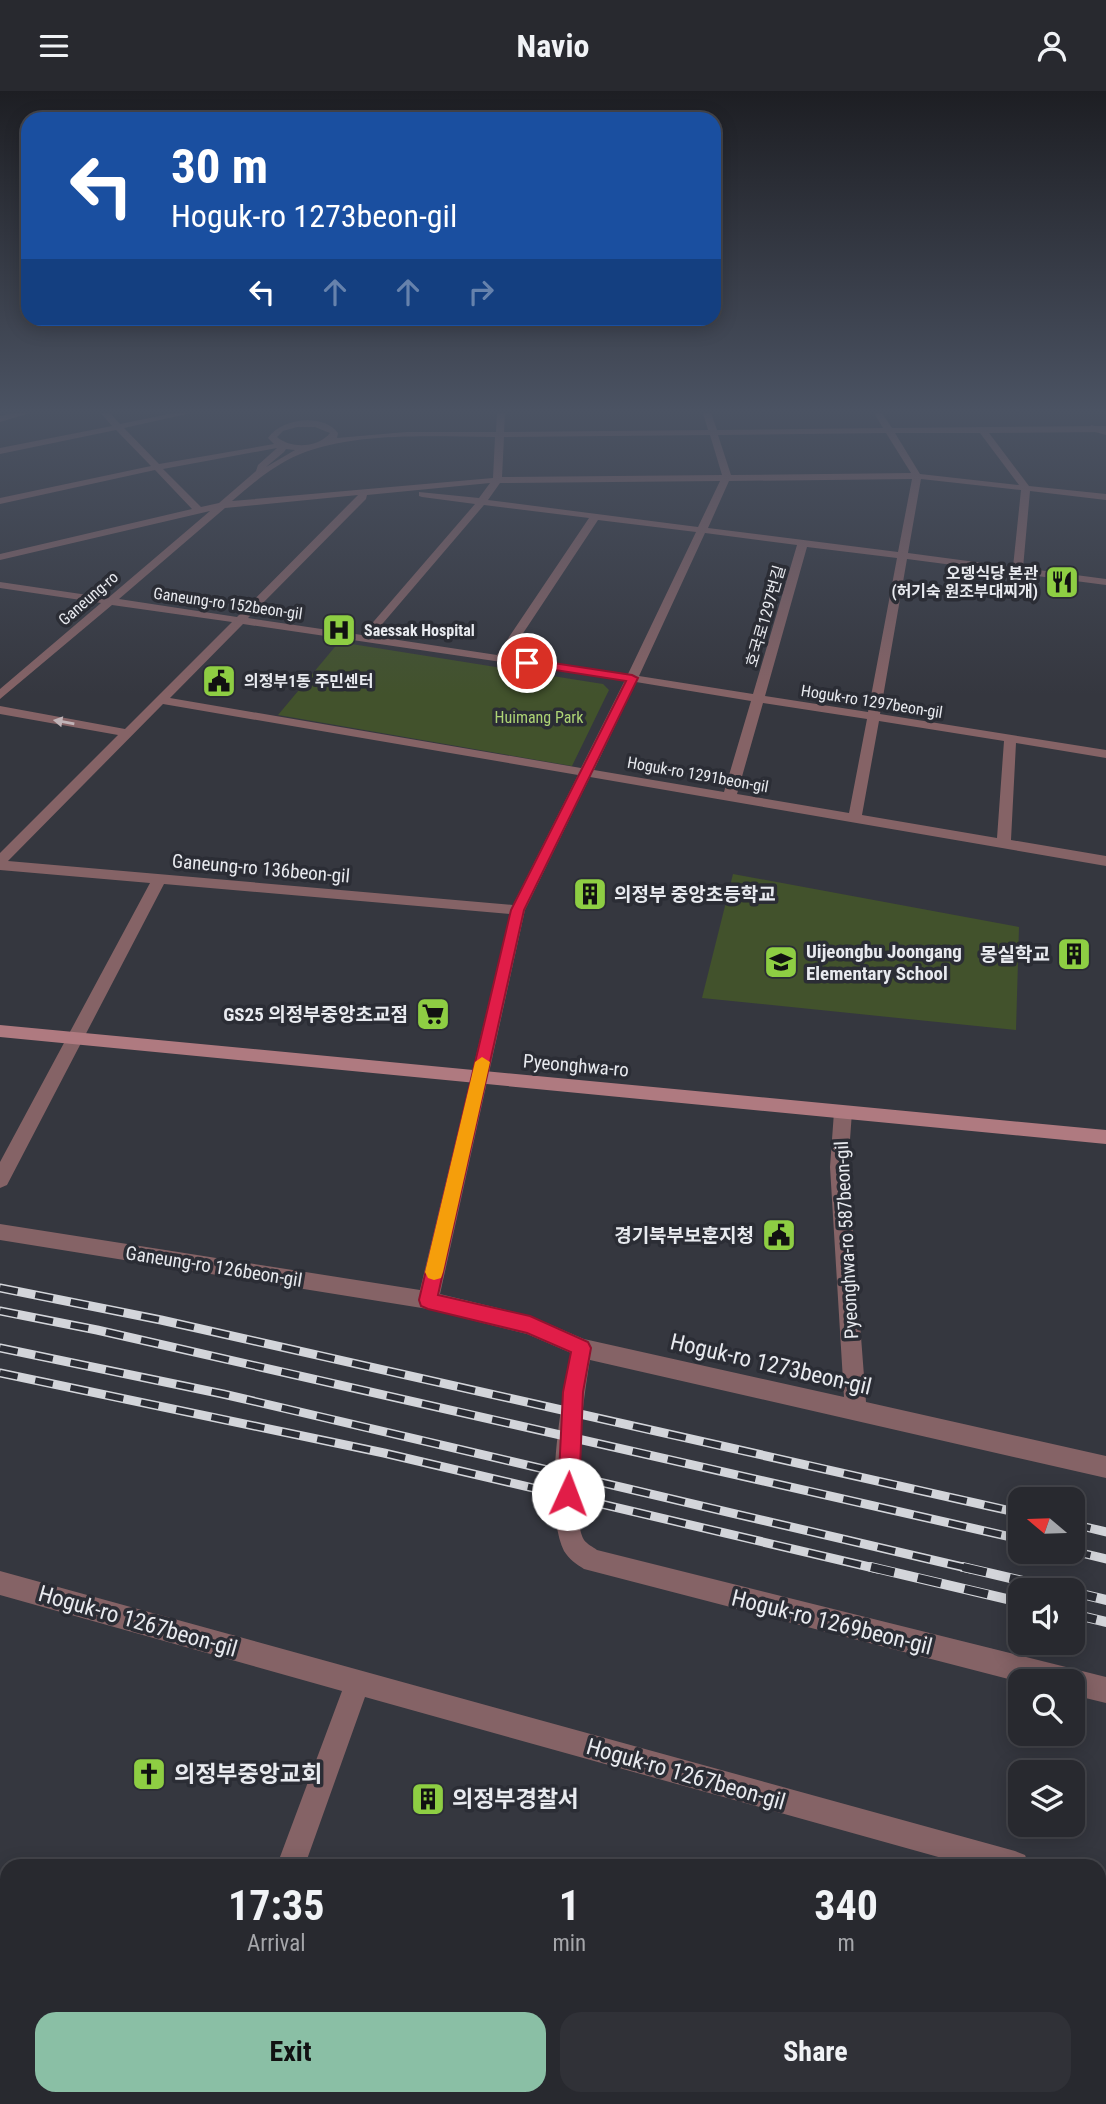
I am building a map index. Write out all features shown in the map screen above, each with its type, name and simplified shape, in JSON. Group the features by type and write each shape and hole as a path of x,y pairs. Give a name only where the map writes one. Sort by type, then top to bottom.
{"main road":[{"name":"Pyeonghwa-ro","path":"0,1031 1106,1137"}],"street":[{"path":"195,507 198,510"},
{"path":"0,557 213,507"},
{"name":"Ganeung-ro","path":"0,695 220,507"},
{"path":"0,863 353,507"},
{"path":"364,639 477,507"},
{"path":"519,507 1106,582"},
{"path":"428,1300 517,910 632,678 713,507"},
{"path":"855,818 912,507"},
{"path":"1018,571 1024,507"},
{"path":"500,659 595,517"},
{"name":"호국로1297번길","path":"729,797 803,543"},
{"name":"Ganeung-ro 152beon-gil","path":"0,585 632,678"},
{"name":"Hoguk-ro 1297beon-gil","path":"632,678 1106,754"},
{"name":"Hoguk-ro 1291beon-gil","path":"161,700 1106,861"},
{"path":"0,711 128,733"},
{"path":"1004,844 1010,739"},
{"name":"Ganeung-ro 136beon-gil","path":"0,863 517,910"},
{"path":"0,1180 160,878"},
{"name":"Pyeonghwa-ro 587beon-gil","path":"843,1112 839,1167 856,1411"},
{"name":"Ganeung-ro 126beon-gil","path":"0,1232 428,1300"},
{"name":"Hoguk-ro 1273beon-gil","path":"428,1300 530,1325 582,1348 1106,1467"},
{"name":"Hoguk-ro 1269beon-gil","path":"582,1348 573,1392 567,1519 572,1542 580,1553 592,1561 1020,1669"},
{"name":"Hoguk-ro 1267beon-gil","path":"0,1583 993,1859"},
{"path":"293,1859 357,1683"},
{"name":"Hoguk-ro 1269beon-gil","path":"1085,1685 1106,1690"}],"green space":[{"name":"Huimang Park","path":"339,642 603,684 609,690 572,766 278,715"},
{"path":"733,874 1019,927 1016,1030 702,998"}],"railway":[{"path":"0,1288 161,1320 1008,1510"},
{"path":"0,1311 97,1330 1008,1536"},
{"path":"0,1348 223,1394 971,1569"},
{"path":"0,1373 384,1453 878,1569"},
{"path":"1085,1527 1106,1532"},
{"path":"1085,1554 1106,1559"},
{"path":"871,1567 1008,1599"},
{"path":"963,1567 1010,1578"},
{"path":"1085,1595 1106,1600"},
{"path":"1085,1617 1106,1622"}],"slow traffic":[{"path":"434,1272 482,1062"}],"place":[{"name":"오뎅식당 본관 (허기숙 원조부대찌개)","path":"1062,582"},
{"name":"Saessak Hospital","path":"339,630"},
{"name":"의정부1동 주민센터","path":"219,681"},
{"name":"의정부 중앙초등학교","path":"590,894"},
{"name":"몽실학교","path":"1074,954"},
{"name":"Uijeongbu Joongang Elementary School","path":"781,962"},
{"name":"GS25 의정부중앙초교점","path":"433,1014"},
{"name":"경기북부보훈지청","path":"779,1235"},
{"name":"의정부중앙교회","path":"149,1774"},
{"name":"의정부경찰서","path":"428,1799"}],"route":[{"path":"527,663 632,678 517,910 428,1300 530,1325 582,1348 573,1392 568,1494"}]}
